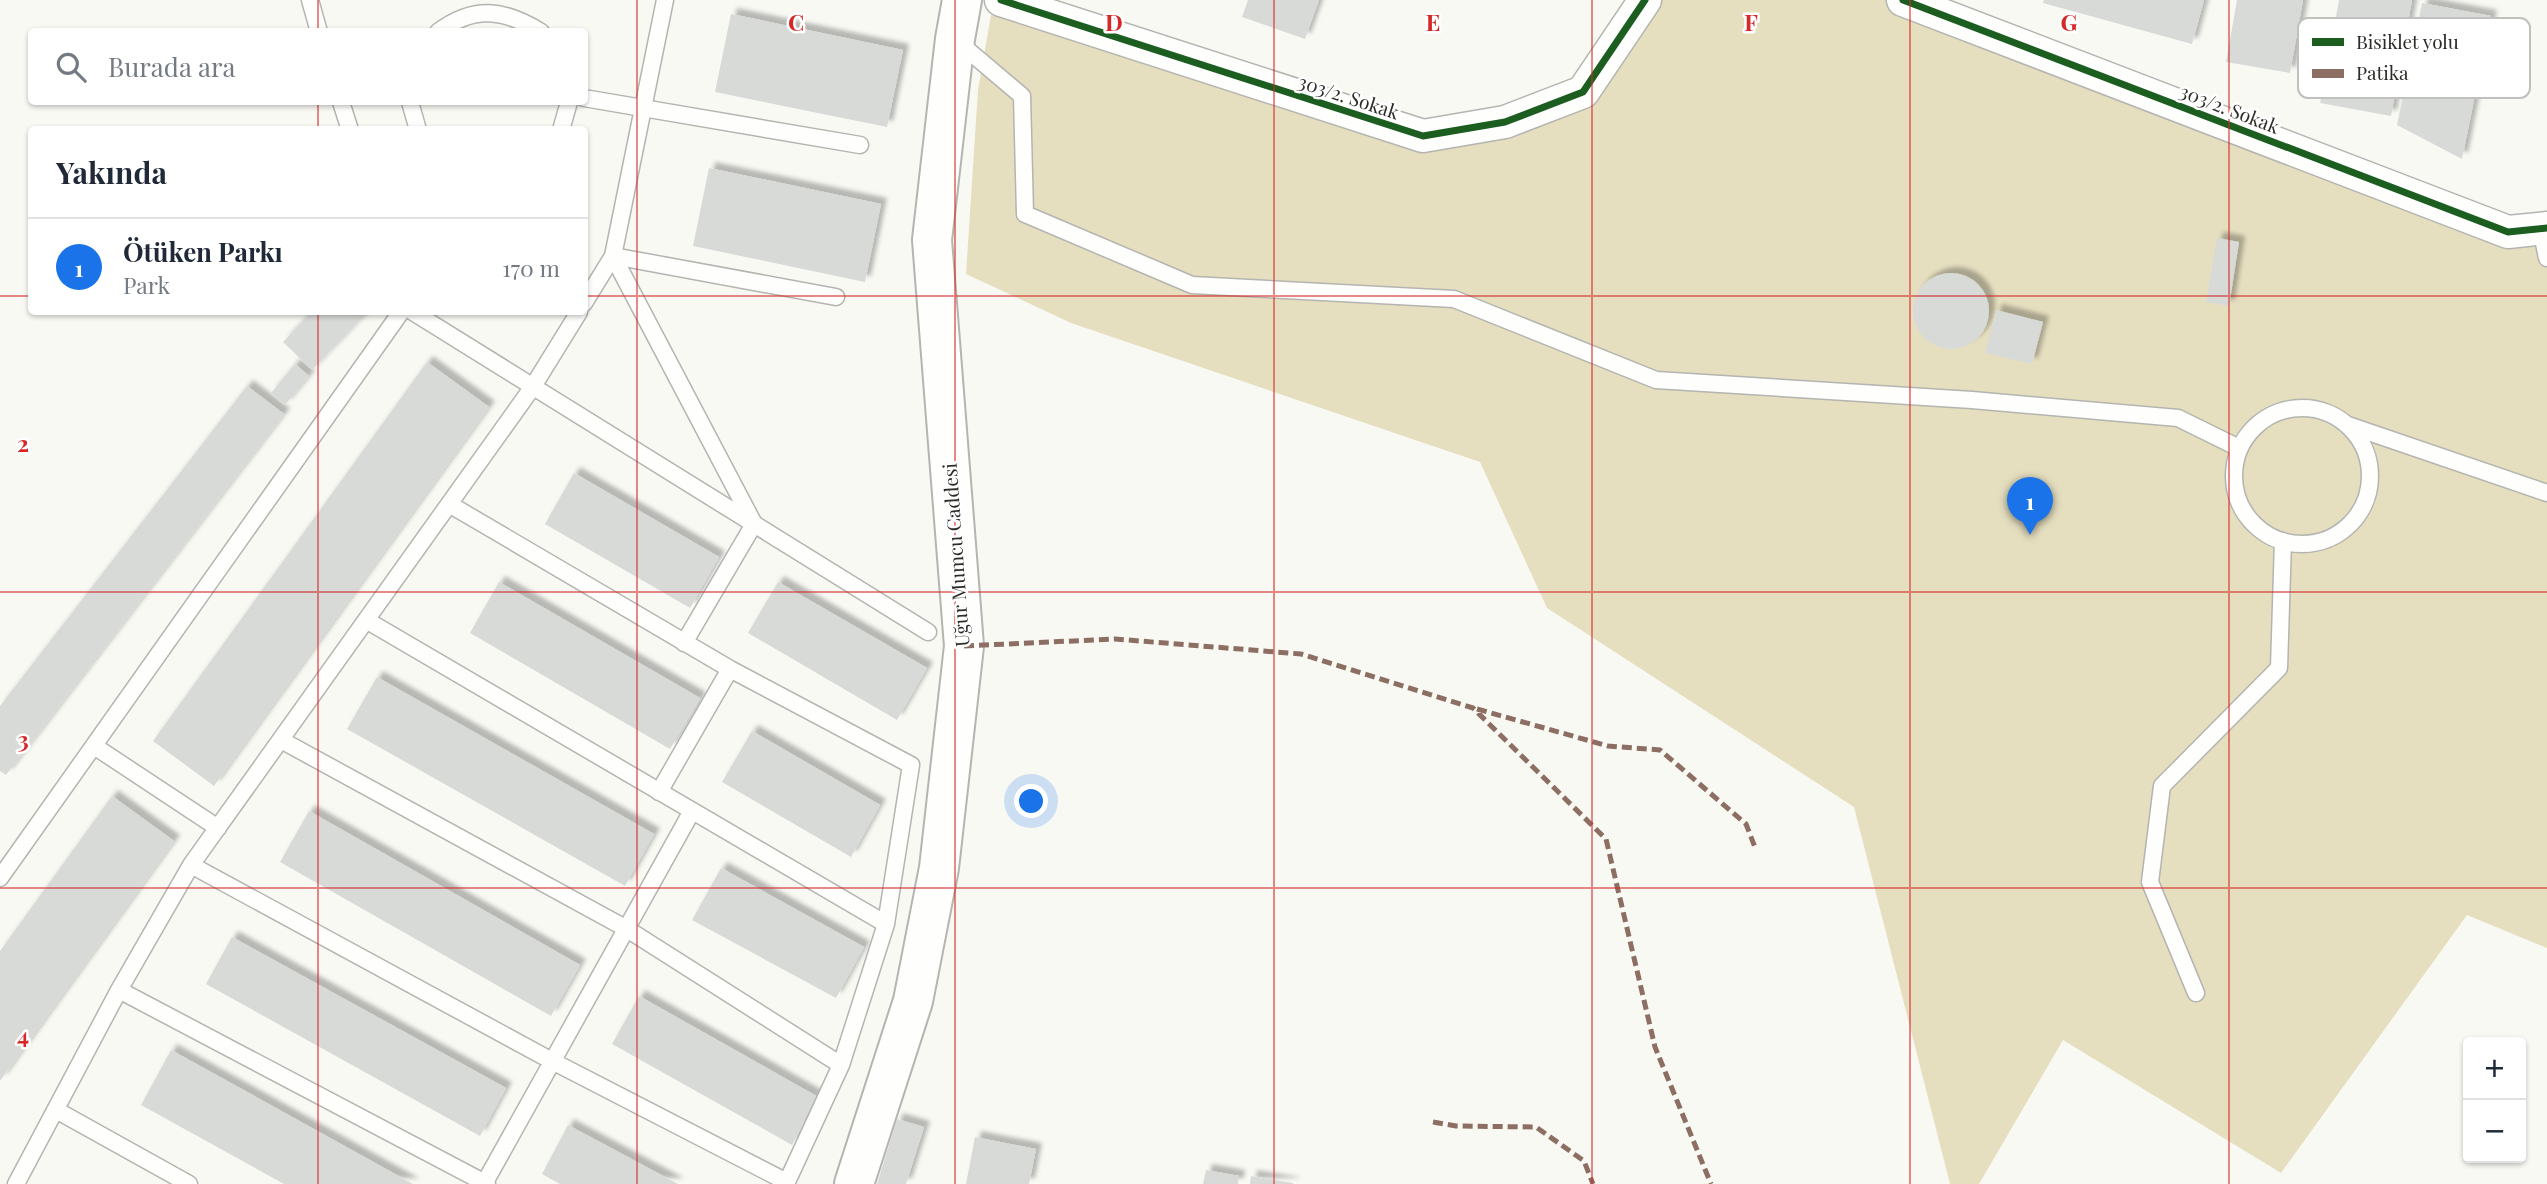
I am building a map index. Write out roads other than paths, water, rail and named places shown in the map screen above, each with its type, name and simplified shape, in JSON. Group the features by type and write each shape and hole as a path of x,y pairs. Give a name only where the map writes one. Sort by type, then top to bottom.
{"main road":[{"name":"Uğur Mumcu Caddesi","path":"854,1184 913,1002 939,868 964,646 932,240 955,39 962,0"}],"street":[{"name":"303/2. Sokak","path":"1001,0 1423,136 1505,121 1583,92 1645,0"},
{"name":"303/2. Sokak","path":"1907,1 2508,232 2545,238"}],"lane":[{"path":"310,0 319,28"},
{"path":"588,297 613,256 664,0"},
{"path":"444,28 463,16 490,6 534,28"},
{"path":"955,39 1022,96 1025,214 1192,285 1454,299 1656,380 1972,400 2178,418 2239,448"},
{"path":"588,98 860,145"},
{"path":"342,105 349,126"},
{"path":"411,105 417,126"},
{"path":"562,126 568,105"},
{"path":"613,256 836,298"},
{"path":"613,256 754,524"},
{"path":"0,878 399,315"},
{"path":"418,315 929,632"},
{"path":"16,1184 119,990 191,865 532,388 577,315"},
{"path":"2348,425 2361,442 2368,462 2369,485 2362,507 2348,526 2329,539 2306,544 2283,541 2262,531 2246,514 2235,493 2234,470 2239,448 2253,428 2269,416 2289,409 2310,408 2330,414 2348,425 2547,493"},
{"path":"191,865 552,1061 787,1183 841,1065 886,924 911,765 730,669 449,504"},
{"path":"684,643 754,524"},
{"path":"2196,993 2150,882 2162,786 2279,668 2283,541"},
{"path":"366,620 886,924"},
{"path":"659,792 730,669"},
{"path":"281,740 627,929 841,1065"},
{"path":"94,746 218,828"},
{"path":"119,990 486,1184 692,811"},
{"path":"56,1110 189,1184"}],"place":[{"name":"Ötüken Parkı","path":"2030,535"}]}
